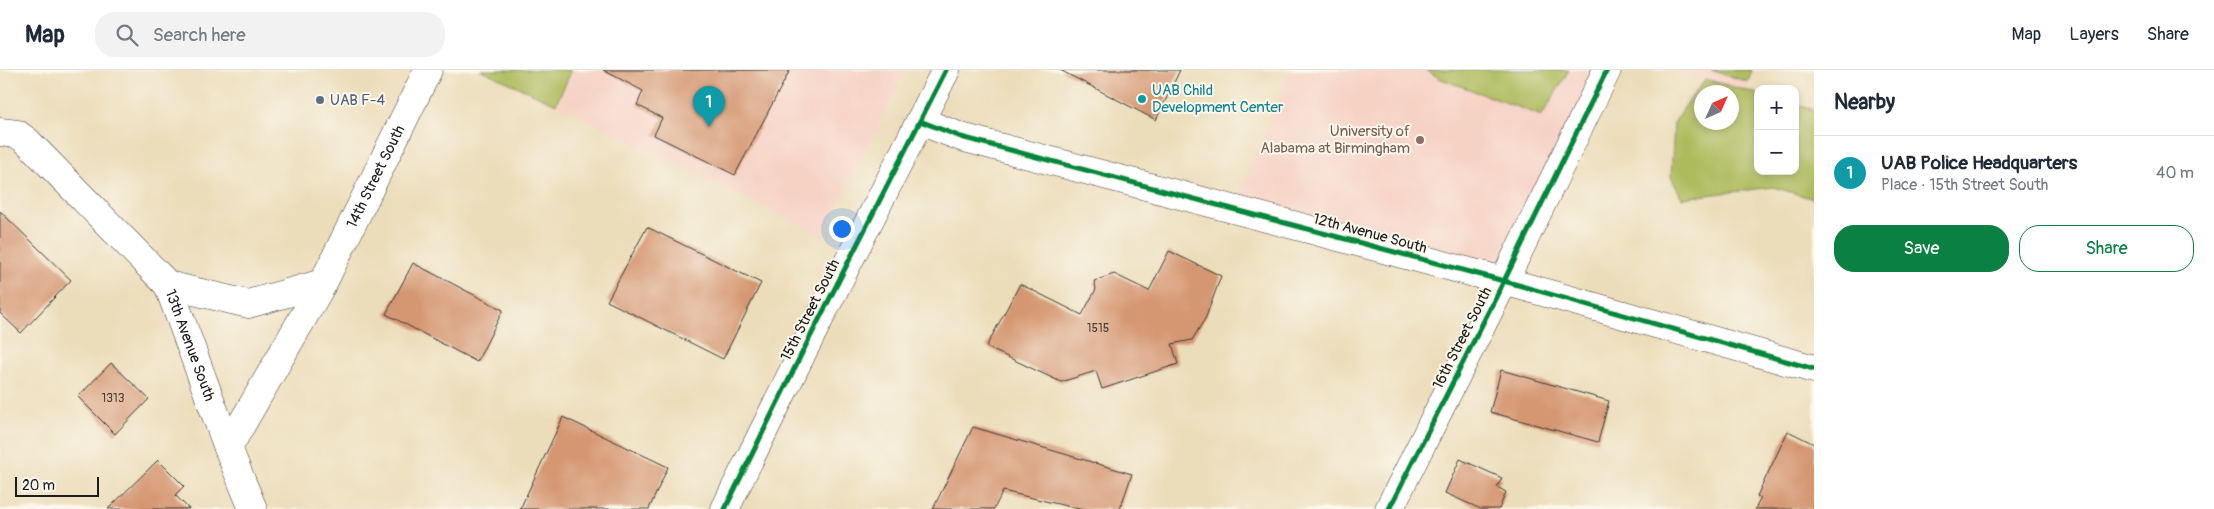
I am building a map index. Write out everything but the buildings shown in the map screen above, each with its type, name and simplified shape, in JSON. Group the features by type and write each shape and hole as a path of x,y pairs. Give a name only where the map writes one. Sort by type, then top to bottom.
{"street":[{"name":"14th Street South","path":"228,448 323,283 428,70"},
{"name":"15th Street South","path":"725,509 807,342 946,70"},
{"name":"16th Street South","path":"1389,509 1504,281 1607,70"},
{"name":"12th Avenue South","path":"920,121 961,137 1504,281 1814,369"},
{"name":"13th Avenue South","path":"0,132 17,134 27,141 168,285 228,448 253,509"},
{"path":"168,285 248,304 323,283"}],"shaded area":[{"path":"572,70 906,70 822,236 556,104"},
{"name":"University of Alabama at Birmingham","path":"1290,70 1614,70 1504,281 1233,209"},
{"path":"1674,70 1752,70 1745,90 1739,88 1739,85 1727,85"}],"green space":[{"path":"481,70 572,70 556,104"},
{"path":"1426,70 1569,70 1542,116 1441,79"},
{"path":"1711,70 1752,70 1748,82"},
{"path":"1706,79 1727,85 1701,85"},
{"path":"1739,89 1754,93 1754,175 1799,175 1799,105 1814,110 1814,199 1773,187 1682,198 1671,177 1674,123 1694,94 1694,130 1739,130"}],"cycle path":[{"path":"725,509 946,70"},
{"path":"1389,509 1504,281 1607,70"},
{"path":"920,121 961,137 1504,281 1814,369"}],"place":[{"name":"UAB Child Development Center","path":"1142,99"},
{"name":"UAB F-4","path":"320,100"},
{"name":"UAB Police Headquarters","path":"709,127"},
{"name":"University of Alabama at Birmingham","path":"1420,140"}]}
